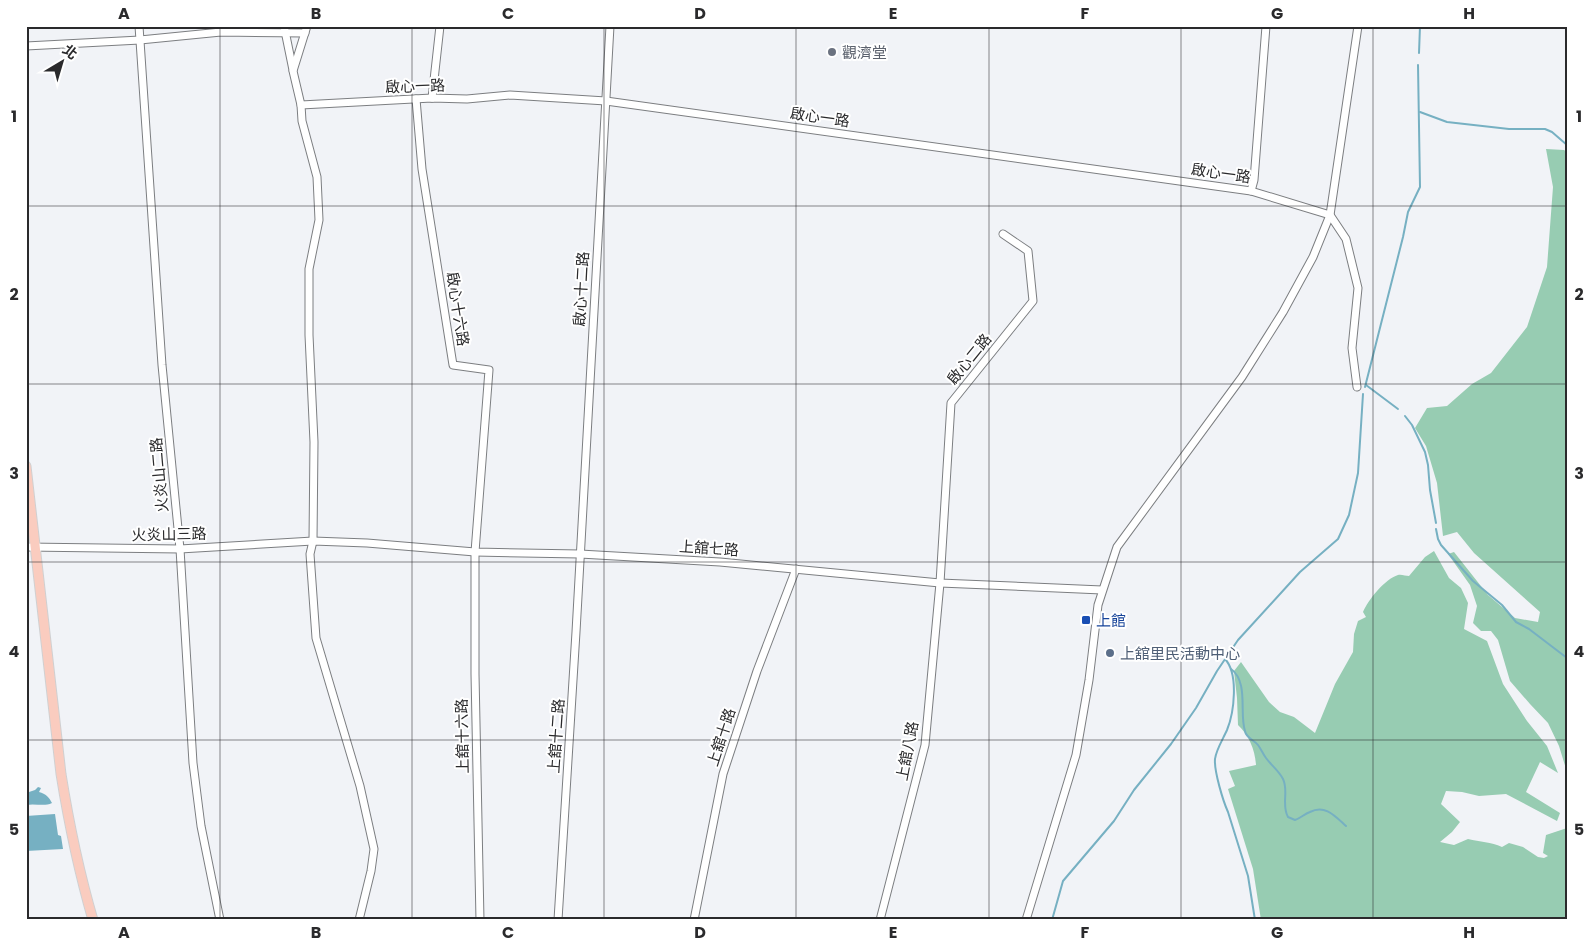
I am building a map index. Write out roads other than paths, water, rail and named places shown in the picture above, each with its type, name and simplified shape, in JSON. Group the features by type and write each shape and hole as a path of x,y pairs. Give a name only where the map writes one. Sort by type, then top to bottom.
{"main road":[{"path":"26,466 31,547 61,774 81,878 93,920"}],"street":[{"name":"火炎山二路","path":"139,26 162,365 180,550 193,764 201,826 220,920"},
{"path":"432,98 440,26"},
{"name":"啟心十二路","path":"580,554 610,26"},
{"path":"1251,191 1254,180 1266,26"},
{"path":"1026,920 1076,755 1089,680 1098,605 1117,547 1242,377 1283,312 1313,256 1330,216 1358,26"},
{"path":"284,29 301,105 302,121 317,176 318,220 309,269 309,335 314,442 313,541 310,554 316,638 360,786 374,849 371,871 359,920"},
{"path":"26,46 140,40 221,32 284,29 306,30 293,71"},
{"name":"啟心一路","path":"301,105 510,95 606,101 1251,191 1330,216"},
{"name":"啟心十六路","path":"416,99 422,169 453,365 489,370 475,552"},
{"path":"1330,216 1346,239 1358,288 1352,348 1358,387"},
{"name":"啟心二路","path":"940,583 951,403 1033,301 1028,251 1003,234"},
{"name":"火炎山三路","path":"31,547 180,550 313,541"},
{"name":"上舘七路","path":"313,541 367,543 475,552 580,554 720,562 940,583 1102,590"},
{"name":"上舘十六路","path":"475,552 475,674 480,920"},
{"name":"上舘十二路","path":"558,920 580,554"},
{"name":"上舘十路","path":"694,920 723,774 757,670 796,569"},
{"name":"上舘八路","path":"880,920 925,745 940,583"}],"water":[{"path":"38,787 41,788 39,792 47,796 52,803 46,805 26,805 26,793"},
{"path":"55,814 58,835 61,836 63,849 26,851 26,816"}],"waterway":[{"path":"1419,53 1420,26"},
{"path":"1365,387 1408,212 1420,187 1418,65"},
{"path":"1420,112 1447,122 1509,129 1545,129 1552,132 1567,145"},
{"path":"1366,385 1398,409"},
{"path":"1052,920 1063,881 1114,821 1134,790 1171,744 1196,708 1217,671 1238,640 1300,572 1338,539 1349,515 1358,473 1363,394"},
{"path":"1405,416 1412,425 1425,452 1436,523"},
{"path":"1436,529 1441,545 1473,581 1502,605 1516,622 1529,629 1567,658"},
{"path":"1225,659 1232,674 1234,694 1232,714 1218,748 1215,764 1221,794 1248,876 1255,920"},
{"path":"1231,669 1237,675 1242,690 1243,724 1246,733 1258,745 1285,784 1285,808 1288,817 1295,820 1320,809 1330,812 1346,826"}],"place":[{"name":"觀濟堂","path":"832,52"},
{"name":"上館","path":"1086,620"},
{"name":"上舘里民活動中心","path":"1110,653"}]}
